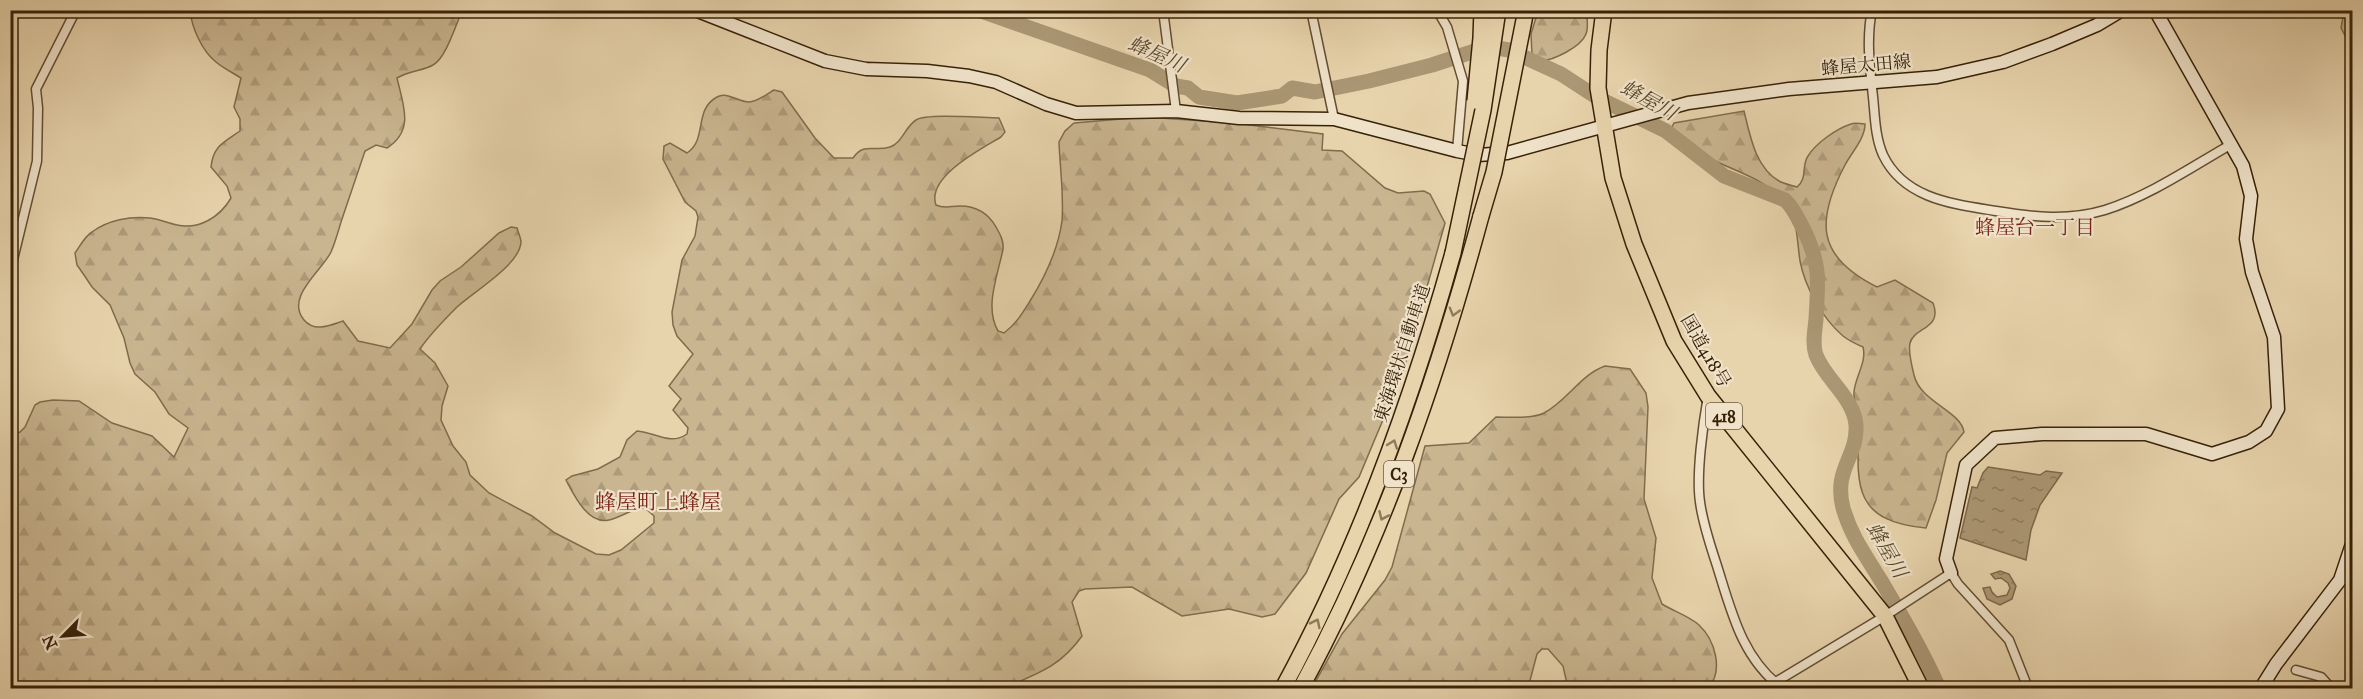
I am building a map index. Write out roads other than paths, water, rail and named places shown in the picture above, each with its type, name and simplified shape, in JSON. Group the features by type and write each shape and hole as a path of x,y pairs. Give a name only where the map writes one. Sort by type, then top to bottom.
{"highway":[{"path":"1453,253 1474,113 1482,38 1482,10"},
{"name":"東海環状自動車道","path":"1286,682 1343,567 1372,501 1418,376 1453,253 1483,110 1497,10"},
{"name":"東海環状自動車道","path":"1303,686 1386,508 1432,383 1481,216 1506,77 1515,10"},
{"path":"1481,216 1494,172 1526,10"},
{"name":"国道418号","path":"1604,10 1599,50 1598,88 1613,178 1634,244 1674,341 1708,396 1885,616 1922,688"}],"street":[{"path":"10,272 37,161 39,108 36,89 76,10"},
{"name":"蜂屋太田線","path":"695,10 825,61 866,69 927,71 969,76 996,82 1046,104 1076,112 1176,111 1239,118 1334,119 1478,155 1507,153 1688,103 1790,89 1937,77 2003,62 2052,44 2122,10"},
{"path":"1163,10 1176,111"},
{"path":"1311,10 1326,72 1334,119"},
{"path":"1437,10 1447,27 1463,81 1457,151"},
{"path":"1872,10 1868,28 1871,82 1877,133 1883,155 1896,176 1910,188 1928,198 2037,217 2062,217 2104,210 2143,194 2230,145"},
{"path":"2028,688 2009,640 1958,585 1946,559 1966,465 1995,438 2042,434 2145,434 2212,454 2249,442 2266,431 2278,409 2274,337 2252,272 2246,239 2251,196 2242,166 2155,10"},
{"path":"1708,396 1699,485 1700,501 1709,540 1735,626 1759,668 1782,688"},
{"path":"2261,688 2276,664 2340,580 2352,544"},
{"path":"1774,683 1951,573"},
{"path":"2296,670 2321,677 2331,688"}],"water":[{"path":"1988,467 2040,475 2046,471 2062,473 2040,505 2031,530 2026,560 1960,538 1972,487 1977,488"},
{"path":"2000,571 2009,574 2016,586 2012,599 2000,605 1987,599 1983,588 1990,587 1997,597 2007,595 2010,588 2008,583 2001,578 1995,579 1991,574"}],"waterway":[{"name":"蜂屋川","path":"978,10 1150,70 1176,86 1188,88 1199,97 1237,103 1282,96 1292,88 1315,92 1369,81 1432,65 1481,49 1509,50 1561,74 1598,98 1666,131 1724,176 1785,200 1804,230 1816,264 1814,342 1816,355 1820,364 1845,397 1856,425 1856,436 1841,483 1843,508 1855,539 1905,622 1939,688"}],"district":[{"name":"蜂屋台一丁目","path":"2035,227"},
{"name":"蜂屋町上蜂屋","path":"658,502"}]}
